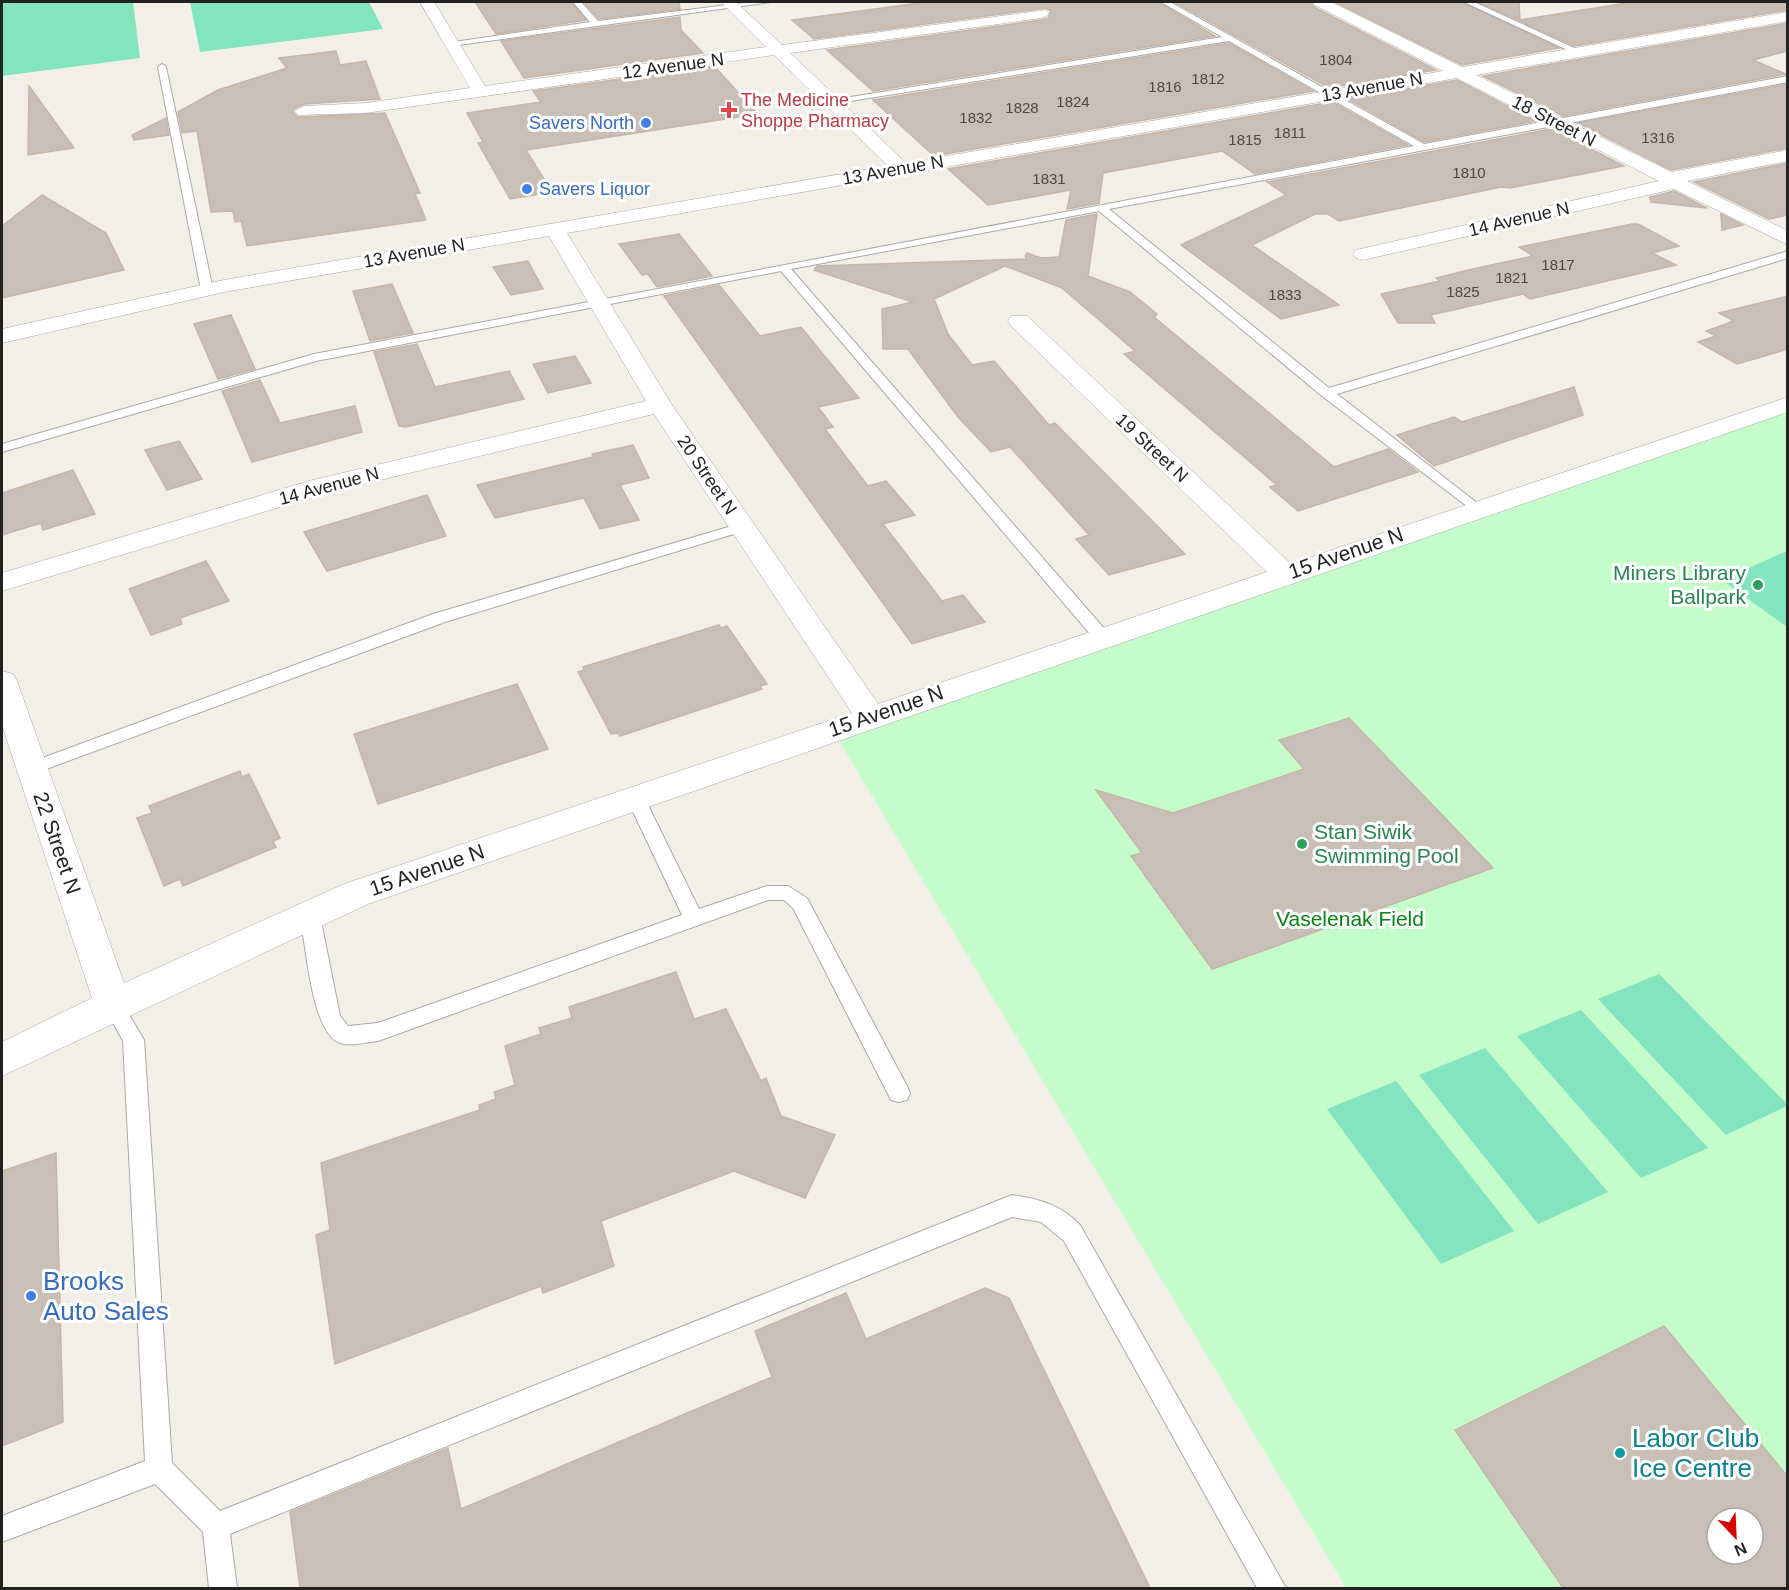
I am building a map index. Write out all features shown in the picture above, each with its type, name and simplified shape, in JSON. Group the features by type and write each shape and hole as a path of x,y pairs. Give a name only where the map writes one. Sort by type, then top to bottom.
{"street":[{"path":"427,2 481,93"},
{"name":"12 Avenue N","path":"304,111 366,108 481,93 1041,14 1023,2"},
{"name":"18 Street N","path":"1320,2 1788,239"},
{"path":"730,4 901,168"},
{"name":"13 Avenue N","path":"2,336 207,290 1788,16"},
{"name":"14 Avenue N","path":"1363,254 1788,154"},
{"name":"20 Street N","path":"555,228 660,405 870,716"},
{"name":"19 Street N","path":"1019,321 1286,574"},
{"name":"15 Avenue N","path":"2,1060 113,1005 356,894 870,716 1788,404"},
{"name":"14 Avenue N","path":"2,582 318,487 660,405"},
{"name":"22 Street N","path":"2,681 113,1005"}],"lane":[{"path":"577,2 596,24"},
{"path":"451,43 730,4 767,2"},
{"path":"1165,2 1424,148"},
{"path":"1469,2 1580,52"},
{"path":"831,101 1228,39"},
{"path":"162,67 207,290"},
{"path":"2,448 314,358 783,267 1788,79"},
{"path":"1101,208 1327,393 1476,509"},
{"path":"1327,393 1788,254"},
{"path":"783,267 1102,637"},
{"path":"32,768 439,618 742,527"},
{"path":"635,797 694,919"},
{"path":"310,916 330,1018 343,1035 378,1032 766,893 788,893 800,903 899,1093"},
{"path":"113,1005 133,1040 159,1469 216,1526 223,1588"},
{"path":"216,1526 1012,1206 1045,1211 1058,1218 1072,1233 1272,1588"},
{"path":"2,1529 159,1469"}],"green space":[{"path":"2,2 133,2 140,58 2,76"},
{"path":"190,2 369,2 383,29 200,52"},
{"name":"Vaselenak Field","path":"1787,404 1787,1588 1346,1588 832,729"},
{"name":"Miners Library Ballpark","path":"1787,551 1787,627 1722,580"},
{"path":"1659,974 1787,1106 1726,1135 1598,999"},
{"path":"1581,1010 1708,1148 1641,1178 1517,1036"},
{"path":"1485,1048 1608,1192 1538,1224 1419,1075"},
{"path":"1396,1081 1514,1231 1441,1264 1327,1109"}],"building":[{"path":"475,2 571,2 586,20 496,34"},
{"path":"584,2 679,2 680,9 599,19"},
{"path":"927,2 1159,2 1215,36 873,91 827,50 1041,20 1048,18 1051,11 1046,8 814,39 792,20"},
{"path":"1174,2 1311,2 1314,7 1436,70 1329,88"},
{"path":"1335,2 1462,2 1559,48 1462,65"},
{"path":"1478,2 1519,2 1520,20 1633,2 1788,2 1788,10 1575,46"},
{"path":"680,17 681,30 703,53 524,78 501,41"},
{"path":"1788,23 1788,51 1753,60 1786,74 1563,116 1483,76"},
{"path":"1229,43 1313,91 934,156 873,100"},
{"path":"336,51 340,65 366,61 380,99 304,104 294,109 293,112 298,117 385,113 420,193 415,194 426,220 247,246 241,221 235,222 233,211 211,212 197,131 182,133 178,112 218,90 287,68 279,58"},
{"path":"714,66 758,114 526,150 552,192 510,199 478,143 483,142 467,113 541,102 533,91"},
{"path":"1457,80 1536,121 1424,142 1348,99"},
{"path":"1788,84 1788,148 1671,170 1578,123"},
{"path":"29,86 74,148 28,155"},
{"path":"1332,102 1408,145 1255,174 1222,151 1103,173 1099,203 1067,209 1071,190 988,205 948,169"},
{"path":"166,118 169,135 134,140 132,135"},
{"path":"1551,129 1624,166 1510,188 1501,187 1339,221 1328,214 1315,214 1252,245 1339,305 1281,319 1181,245 1286,195 1267,182"},
{"path":"1788,163 1788,215 1769,219 1694,182"},
{"path":"1674,191 1707,208 1651,202 1650,197"},
{"path":"42,195 106,233 124,270 2,298 2,226"},
{"path":"1097,214 1088,276 1130,292 1157,314 1154,317 1334,467 1388,449 1418,472 1298,511 1270,487 1277,485 1124,354 1135,351 1062,288 1005,266 934,299 948,334 972,365 994,361 1049,425 1055,423 1185,554 1109,575 1076,539 1089,535 1010,447 991,452 958,417 908,349 883,349 882,309 913,302 814,270 817,266 1027,259 1025,256 1027,253 1041,258 1059,257 1066,220"},
{"path":"1721,214 1743,225 1722,230"},
{"path":"1638,224 1679,246 1652,253 1676,265 1530,299 1523,294 1431,315 1435,323 1398,323 1381,294 1440,281 1436,278 1468,270 1533,256 1519,247"},
{"path":"679,234 712,276 657,287 648,274 642,275 619,244"},
{"path":"528,261 543,289 511,295 493,267"},
{"path":"392,284 413,333 370,341 353,291"},
{"path":"719,285 760,336 801,327 859,398 818,407 833,427 825,429 868,486 886,481 915,515 883,524 942,601 963,595 985,622 912,644 664,296"},
{"path":"1788,296 1788,349 1737,364 1698,342 1716,336 1706,331 1734,321 1719,313"},
{"path":"231,315 255,369 218,379 194,324"},
{"path":"417,344 435,387 509,371 524,399 406,427 399,426 374,352"},
{"path":"575,356 591,383 548,393 533,364"},
{"path":"260,380 280,423 355,406 362,432 252,462 222,391"},
{"path":"1574,387 1583,415 1434,466 1397,435 1454,417 1462,422"},
{"path":"179,441 202,479 167,490 145,450"},
{"path":"633,445 649,478 620,485 639,520 600,529 584,498 495,518 477,485 593,457 592,454"},
{"path":"73,470 95,514 43,530 41,523 2,535 2,493"},
{"path":"427,495 446,536 327,571 304,532"},
{"path":"206,561 229,601 180,618 182,624 151,635 129,589"},
{"path":"719,625 721,628 727,626 767,684 760,686 762,689 620,736 618,733 611,734 578,672 584,670 583,667"},
{"path":"517,684 548,749 378,804 354,734"},
{"name":"Stan Siwik Swimming Pool","path":"1349,718 1493,868 1212,969 1131,856 1142,853 1096,790 1173,813 1304,769 1279,740"},
{"path":"240,771 242,777 249,774 280,838 273,841 276,847 183,886 180,879 164,886 137,818 152,813 149,806"},
{"path":"676,972 694,1019 726,1009 761,1081 766,1078 781,1116 835,1135 805,1198 734,1171 601,1221 614,1266 543,1293 541,1286 335,1364 316,1235 330,1230 321,1163 480,1110 479,1105 496,1099 494,1092 515,1085 505,1046 541,1034 539,1028 572,1018 569,1007"},
{"name":"Brooks Auto Sales","path":"56,1153 63,1422 2,1446 2,1171"},
{"path":"985,1288 1009,1298 1150,1588 300,1588 290,1512 448,1448 461,1509 772,1377 755,1331 846,1293 866,1339"},
{"name":"Labor Club Ice Centre","path":"1664,1326 1788,1477 1788,1588 1563,1588 1455,1430"}],"place":[{"name":"The Medicine Shoppe Pharmacy","path":"729,110"},
{"name":"Savers North","path":"646,123"},
{"name":"Savers Liquor","path":"527,189"},
{"name":"Miners Library Ballpark","path":"1758,585"},
{"name":"Stan Siwik Swimming Pool","path":"1302,844"},
{"name":"Brooks Auto Sales","path":"31,1296"},
{"name":"Labor Club Ice Centre","path":"1620,1453"}]}
